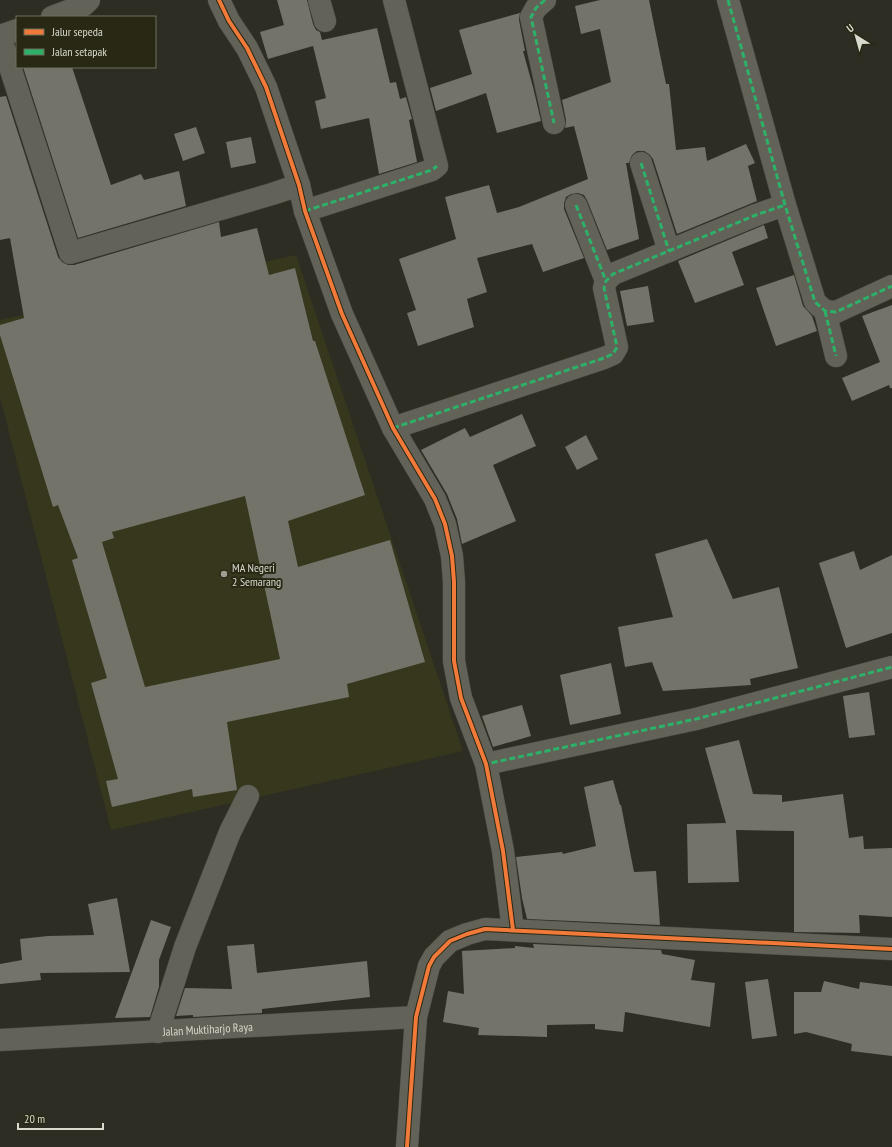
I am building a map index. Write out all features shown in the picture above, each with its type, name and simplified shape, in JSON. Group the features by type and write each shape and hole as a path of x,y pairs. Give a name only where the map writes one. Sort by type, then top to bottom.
{"street":[{"path":"55,16 84,5 88,0"},
{"path":"219,0 229,21 247,48 266,87 299,185 305,211 342,314 393,428 435,499 445,524 452,556 454,582 454,661 461,698 486,764 503,851 513,930"},
{"path":"318,0 325,21"},
{"path":"305,211 432,170 437,166 394,0"},
{"path":"545,0 536,8 531,17 554,123"},
{"path":"728,0 785,205 814,302 825,311 836,312 892,286"},
{"path":"16,30 0,36 70,253 299,185"},
{"path":"642,163 669,251"},
{"path":"576,204 606,281"},
{"path":"393,428 613,354 617,347 604,288 606,281 613,274 756,215 785,205"},
{"path":"825,311 836,356"},
{"path":"486,764 696,719 892,667"},
{"path":"158,1032 185,947 230,832 248,796"},
{"path":"407,1147 416,1017 429,966 434,957 450,941 467,934 485,929 892,949"},
{"name":"Jalan Muktiharjo Raya","path":"0,1040 416,1017"}],"shaded area":[{"name":"MA Negeri 2 Semarang","path":"296,255 463,751 111,830 0,397 0,320"}],"building":[{"path":"277,0 307,0 313,24 316,30 320,32 322,40 377,28 390,83 396,82 400,99 406,97 412,119 409,120 417,162 379,174 369,118 321,129 315,101 326,98 313,46 268,59 260,32 284,25"},
{"path":"600,0 649,0 666,84 669,84 676,150 705,147 707,161 746,144 755,163 748,166 757,201 677,234 653,159 644,151 637,151 632,155 629,163 626,163 639,239 607,250 584,195 578,193 571,194 566,197 564,209 584,258 543,272 532,244 477,258 487,292 467,299 474,327 418,346 407,313 416,310 399,259 456,239 445,197 489,185 497,213 519,207 588,179 574,126 565,128 566,120 562,100 611,82 600,29 581,34 575,6"},
{"path":"520,13 519,20 525,51 523,51 541,121 497,133 486,93 436,111 430,88 472,74 459,30"},
{"path":"23,68 72,68 111,185 141,174 144,180 179,171 186,206 78,238"},
{"name":"MA Negeri 2 Semarang","path":"6,96 58,257 62,262 68,265 74,265 219,222 221,237 257,228 269,275 295,268 313,341 315,341 365,495 288,521 298,567 390,540 425,662 347,684 349,697 227,722 237,790 193,797 192,789 112,807 106,781 118,779 91,683 107,678 72,560 78,558 58,505 53,507 0,335 0,325 24,318 10,238 0,240 0,97","holes":["245,496 280,659 145,687 102,542 114,538 112,532"]},
{"path":"196,127 205,153 183,161 174,134"},
{"path":"251,137 256,163 231,168 226,142"},
{"path":"764,225 768,238 732,252 744,285 695,303 678,261"},
{"path":"794,275 803,306 812,316 817,331 776,346 756,288"},
{"path":"648,286 654,322 627,326 620,291"},
{"path":"892,305 892,388 890,388 889,385 852,401 842,378 880,362 862,316"},
{"path":"522,414 536,446 493,465 516,521 462,544 457,519 447,494 421,450 465,428 470,437"},
{"path":"586,435 598,459 577,470 565,447"},
{"path":"707,539 733,599 779,587 798,668 750,679 751,685 663,691 652,662 625,667 618,627 673,617 655,554"},
{"path":"854,551 860,570 892,555 892,633 846,648 819,563"},
{"path":"611,663 621,714 570,725 560,675"},
{"path":"869,692 875,735 849,738 843,696"},
{"path":"522,705 531,736 493,747 482,716"},
{"path":"739,740 753,794 782,795 782,802 843,794 849,838 863,836 864,849 892,848 892,917 859,915 860,933 794,932 794,831 736,830 739,882 688,883 687,824 726,823 705,748"},
{"path":"613,780 621,805 634,872 656,871 660,925 527,919 522,898 516,857 562,852 563,854 596,846 584,787"},
{"path":"117,898 130,972 40,973 41,980 0,984 0,964 22,960 20,939 48,936 94,935 88,904"},
{"path":"151,920 171,927 159,960 159,987 150,1017 115,1018"},
{"path":"254,944 257,973 367,961 370,997 262,1009 262,1013 193,1017 193,1015 176,1016 185,988 232,989 227,946"},
{"path":"533,944 661,950 662,954 695,960 691,980 715,983 710,1027 625,1012 623,1032 595,1029 595,1024 547,1025 547,1037 478,1035 479,1028 443,1022 448,991 464,994 462,951 515,948 515,946 534,948"},
{"path":"768,979 777,1036 752,1039 745,982"},
{"path":"824,981 859,989 860,982 892,986 892,1056 851,1051 852,1044 806,1032 794,1034 794,992 821,992"}],"marked path":[{"path":"545,0 536,8 531,17 554,123"},
{"path":"728,0 785,205 815,302 825,311 836,312 892,286"},
{"path":"641,163 669,251"},
{"path":"305,211 432,170 437,166"},
{"path":"576,205 606,281"},
{"path":"393,428 613,354 617,347 604,288 606,281 613,274 756,215 785,205"},
{"path":"825,311 836,356"},
{"path":"487,767 486,764 696,719 892,667"}],"cycle path":[{"path":"219,0 229,21 247,48 266,87 299,185 305,211 342,314 393,428 435,499 445,524 452,556 454,582 454,661 461,698 486,764 503,851 513,930"},
{"path":"407,1147 416,1017 429,966 434,957 450,941 467,934 485,929 892,949"}],"place":[{"name":"MA Negeri 2 Semarang","path":"224,574"}]}
